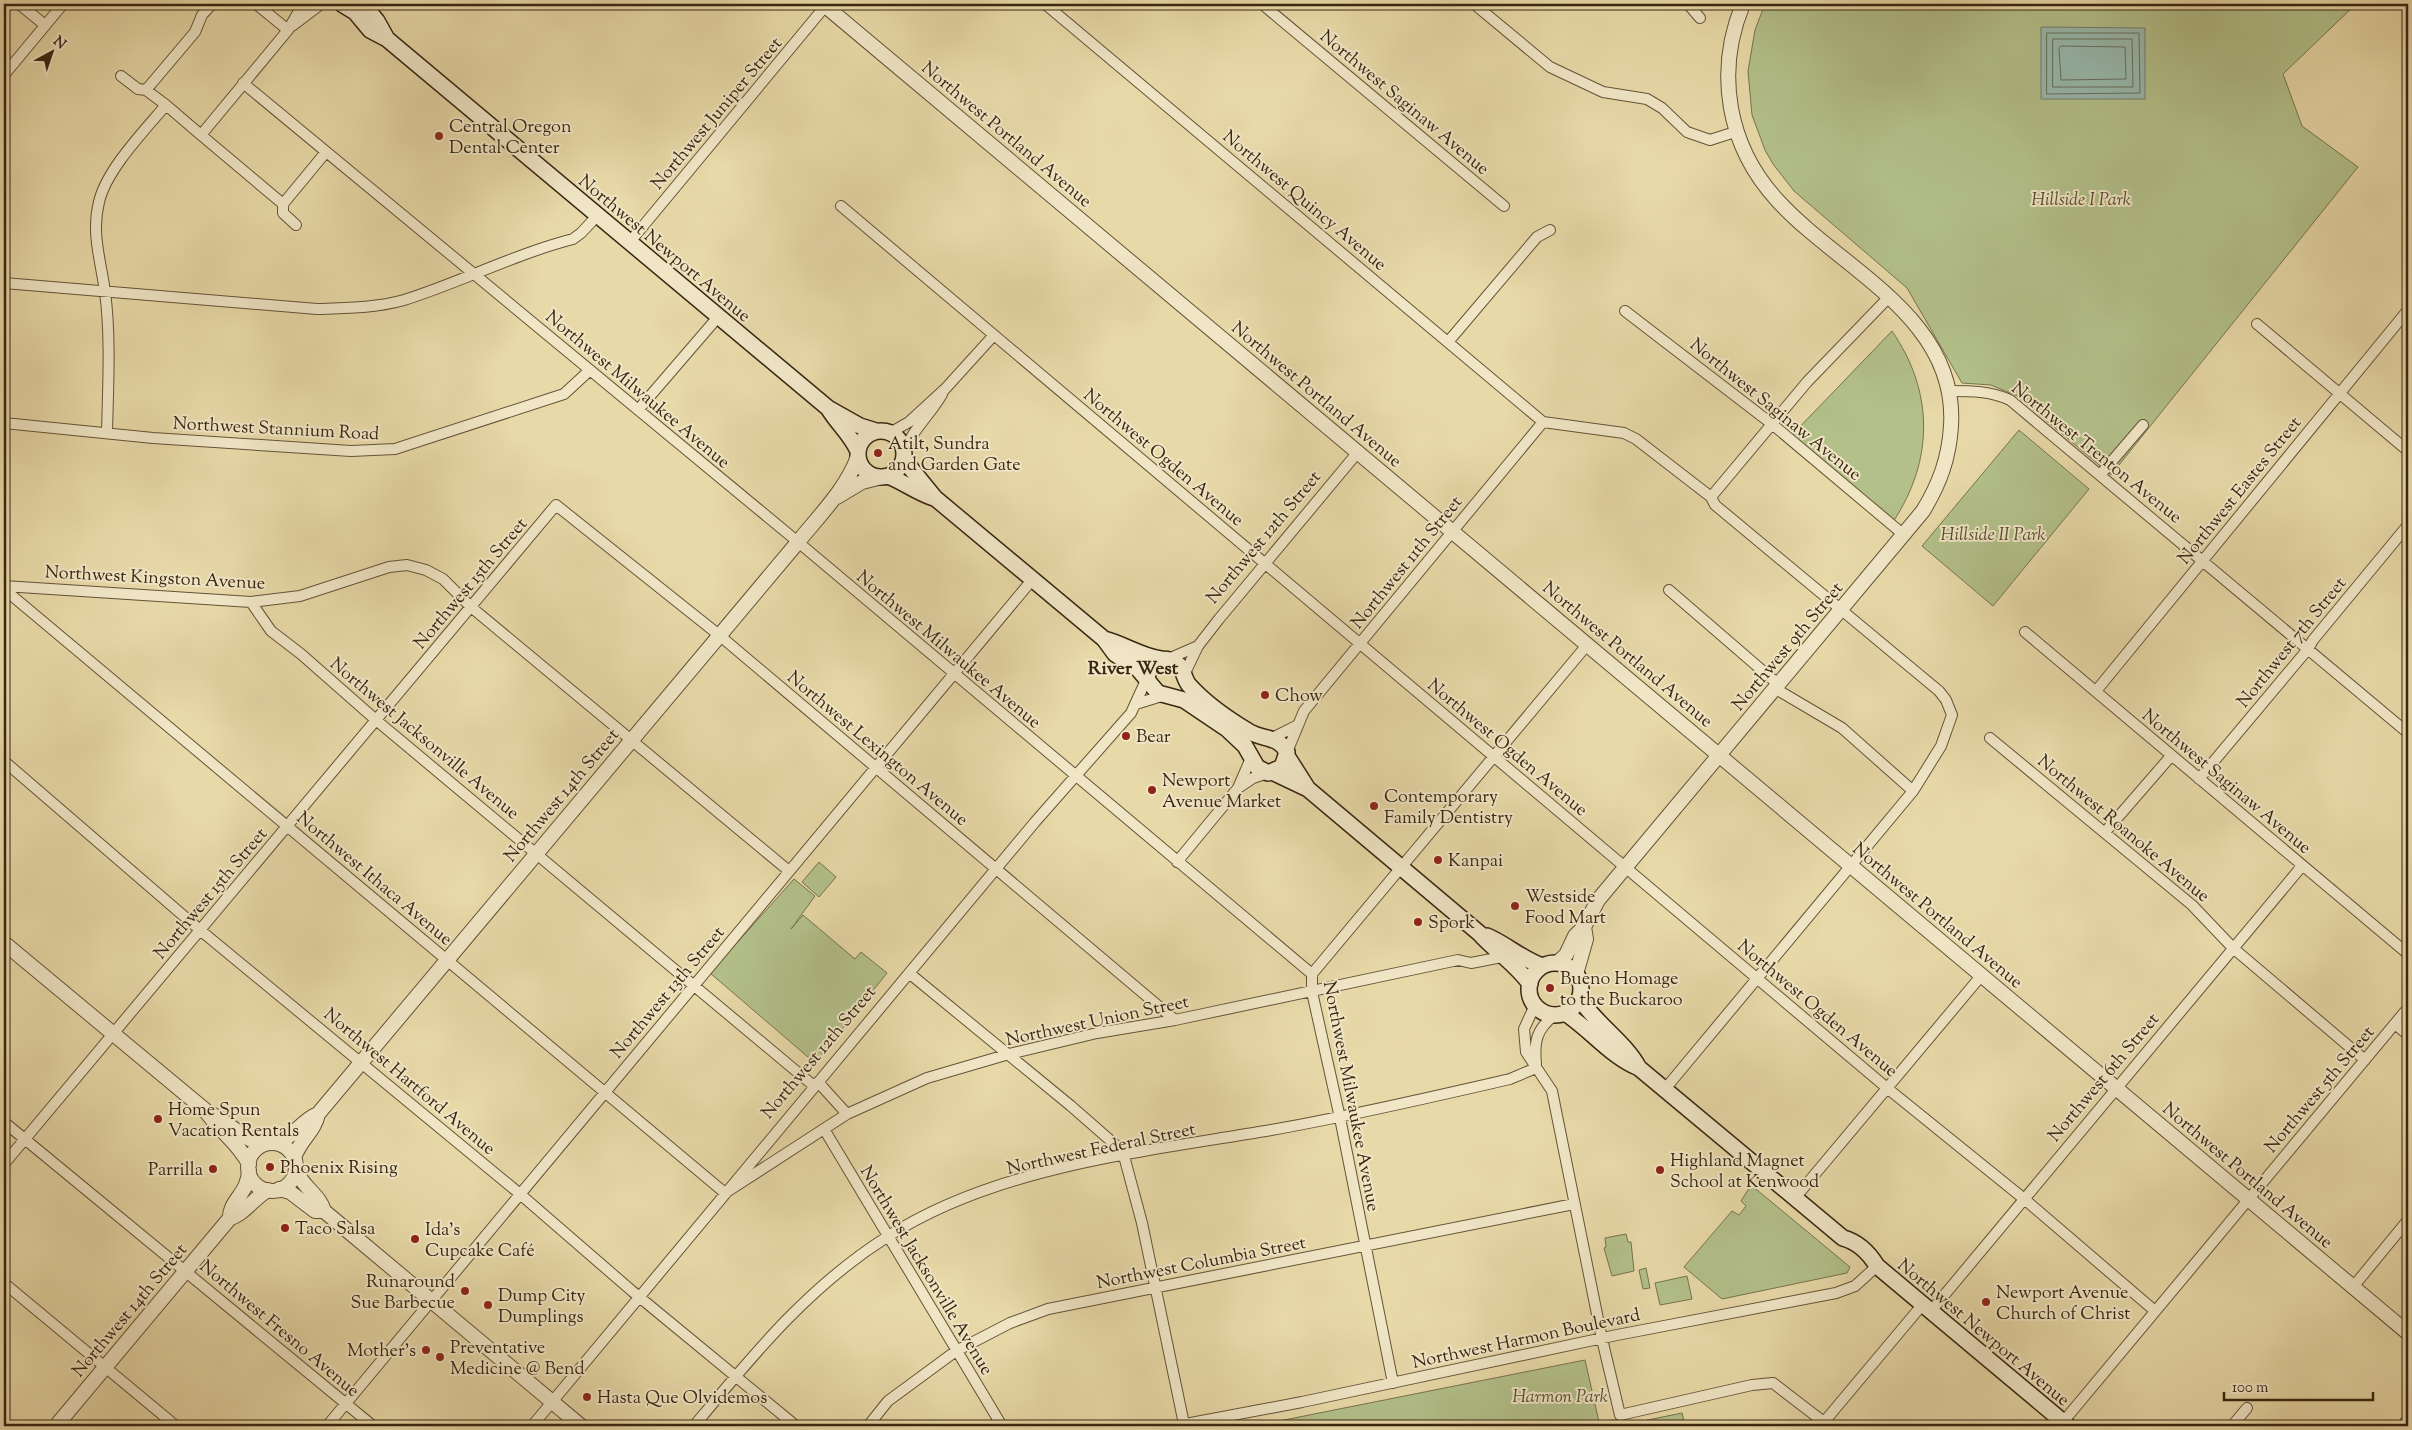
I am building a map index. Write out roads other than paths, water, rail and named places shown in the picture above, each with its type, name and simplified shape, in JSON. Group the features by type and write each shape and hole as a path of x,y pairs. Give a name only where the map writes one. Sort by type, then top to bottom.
{"main road":[{"name":"Northwest Newport Avenue","path":"342,4 355,12 370,30 387,39 828,408 860,426 882,431"},
{"name":"Northwest Newport Avenue","path":"363,4 377,21 387,39"},
{"name":"Northwest Newport Avenue","path":"828,408 836,423 851,438 858,454"},
{"path":"935,498 922,494 907,484 868,473 863,468 858,454 864,438 882,431 900,440 904,456 935,498 1104,639 1115,654 1138,669 1147,678 1152,688 1169,696 1184,700 1211,717 1245,746 1256,767 1308,789 1480,933 1530,984"},
{"path":"885,477 900,467 904,456"},
{"path":"1104,639 1119,643 1139,654 1165,659 1179,665 1184,677 1192,688 1219,710 1246,730 1280,742 1308,789"},
{"path":"1147,678 1150,667 1165,659"},
{"path":"1270,772 1282,767 1287,754"},
{"path":"1480,933 1499,941 1524,958 1542,966 1557,963 1566,965 1576,974 1580,982 1580,999 1576,1005 1560,1014 1544,1012 1535,1005 1531,998 1530,984 1533,976 1542,966"},
{"name":"Northwest Newport Avenue","path":"1580,999 1590,1015 1631,1053 1639,1068"},
{"name":"Northwest Newport Avenue","path":"1560,1014 1582,1024 1624,1062 1639,1068 1665,1089 1843,1238 1847,1248 1865,1263 1877,1266 2065,1424"}],"street":[{"path":"19,4 45,25"},
{"path":"4,74 63,4"},
{"path":"146,90 195,32 202,15 212,4"},
{"path":"256,4 288,30"},
{"path":"201,135 288,30 303,4"},
{"path":"288,30 321,4"},
{"name":"Northwest Juniper Street","path":"629,243 825,4"},
{"name":"Northwest Portland Avenue","path":"825,4 2408,1333"},
{"name":"Northwest Quincy Avenue","path":"1045,4 1543,422"},
{"name":"Northwest Saginaw Avenue","path":"1262,4 1504,206"},
{"path":"1474,4 1550,67 1603,92 1648,99 1662,108 1687,132 1710,140 1736,132"},
{"path":"1688,4 1700,18"},
{"path":"1743,4 1732,34 1727,89 1736,132 1747,157 1777,200 1793,216 1911,318 1926,337 1945,372 1950,391"},
{"path":"121,76 138,89 146,90 166,105 283,204"},
{"name":"Northwest Milwaukee Avenue","path":"243,83 474,272 798,542 1075,777 1312,974 1312,992 1340,1118 1393,1383"},
{"path":"106,433 109,364 105,292 96,243 99,201 124,155 166,105"},
{"path":"296,225 283,213 283,204 326,152"},
{"name":"Northwest Ogden Avenue","path":"840,206 1266,562 1887,1088 2023,1198 2155,1311"},
{"path":"4,283 316,309 359,307 403,300 474,272 573,239 597,216"},
{"path":"1448,342 1537,237 1550,230"},
{"path":"1711,497 1807,382 1889,298"},
{"name":"Northwest Eastes Street","path":"2096,691 2408,310"},
{"name":"Northwest Saginaw Avenue","path":"1625,311 1772,424 1904,535"},
{"path":"638,410 718,316"},
{"path":"2257,324 2408,451"},
{"path":"882,431 895,430 909,422 945,389 994,336"},
{"name":"Northwest Stannium Road","path":"4,423 153,438 351,451 395,449 564,394 590,370"},
{"path":"904,456 907,443 933,411 945,389"},
{"name":"Northwest Trenton Avenue","path":"1950,391 1977,390 1996,394 2010,400 2408,733"},
{"name":"Northwest 9th Street","path":"1557,963 1566,955 1575,936 1584,927 1598,900 1924,511 1943,473 1950,444 1952,415 1950,391"},
{"path":"1543,422 1624,433 1636,439 1711,497 1715,504 1939,691 1946,700 1952,715 1944,739 1933,762 1913,791 1665,1089"},
{"name":"Northwest 11th Street","path":"1287,754 1296,726 1304,711 1543,422"},
{"path":"2100,475 2143,425"},
{"name":"Northwest 12th Street","path":"1184,677 1198,646 1358,452"},
{"name":"Northwest 14th Street","path":"295,1164 297,1148 316,1123 318,1114 798,542 832,500 852,471 858,454"},
{"name":"Northwest 14th Street","path":"832,500 862,482 885,477"},
{"name":"Northwest 15th Street","path":"4,1164 556,505"},
{"name":"Northwest Lexington Avenue","path":"556,505 719,635 995,870 1175,1020"},
{"name":"Northwest 7th Street","path":"2199,779 2308,649 2313,640 2408,525"},
{"name":"Northwest Kingston Avenue","path":"4,587 251,602 300,596 389,567 407,564 426,570 442,579 471,607 789,871"},
{"name":"Northwest 13th Street","path":"327,1426 1032,580"},
{"name":"Northwest Ithaca Avenue","path":"4,587 287,826 606,1091 725,1193"},
{"path":"1669,590 1778,687 1831,719 1913,791"},
{"name":"Northwest Jacksonville Avenue","path":"251,602 271,631 301,654 376,720 694,985 816,1084 847,1114"},
{"name":"Northwest Saginaw Avenue","path":"2025,632 2408,954"},
{"path":"1312,974 1587,645"},
{"name":"Northwest 12th Street","path":"1165,659 1198,646"},
{"name":"Northwest 12th Street","path":"532,1426 909,972 1136,704 1137,697 1147,678"},
{"path":"1136,704 1169,696"},
{"path":"1267,738 1296,726"},
{"name":"Northwest Roanoke Avenue","path":"1990,738 2106,831 2192,904 2233,948"},
{"path":"1177,862 1238,788 1250,756"},
{"path":"2106,831 2171,756"},
{"name":"Northwest Hartford Avenue","path":"4,761 200,930 520,1194 640,1297 796,1426"},
{"path":"1238,788 1270,772"},
{"name":"Northwest 6th Street","path":"1826,1424 2023,1198 2302,866"},
{"name":"Northwest 9th Street","path":"1576,974 1586,939 1584,927"},
{"path":"4,943 205,1110 214,1123 242,1150 256,1184 300,1198 315,1211 324,1211"},
{"path":"2233,948 2365,1060"},
{"name":"Northwest Union Street","path":"725,1193 847,1114 927,1078 1009,1054 1097,1033 1175,1020 1458,960 1471,963 1502,957"},
{"path":"909,972 1098,1130 1119,1148 1124,1156 1142,1223 1179,1425"},
{"path":"1795,1198 1981,976"},
{"path":"1535,1005 1524,1029 1526,1052 1552,1091 1602,1339 1620,1416 1752,1385 1773,1383 1826,1424"},
{"name":"Northwest 5th Street","path":"2065,1424 2155,1311 2408,1008"},
{"path":"1536,1068 1534,1047 1536,1036 1545,1022 1560,1014"},
{"path":"2395,1024 2408,1035"},
{"name":"Northwest Federal Street","path":"694,1426 766,1339 798,1307 844,1267 888,1236 949,1202 1042,1173 1124,1156 1340,1118 1510,1079 1536,1068"},
{"path":"205,1110 219,1116 253,1142 288,1148 300,1181 322,1203 324,1211 581,1426"},
{"name":"Northwest 14th Street","path":"270,1144 291,1136 309,1117 318,1114"},
{"name":"Northwest Fresno Avenue","path":"4,1122 373,1426"},
{"name":"Northwest Jacksonville Avenue","path":"824,1129 1002,1426"},
{"path":"249,1167 254,1152 270,1144"},
{"path":"273,1190 290,1182 295,1164"},
{"name":"Northwest 14th Street","path":"230,1218 230,1210 247,1186 249,1167"},
{"name":"Northwest 14th Street","path":"56,1426 230,1218 237,1216 255,1198 273,1190"},
{"name":"Northwest Columbia Street","path":"868,1426 888,1401 956,1351 1010,1323 1048,1309 1574,1204"},
{"path":"2352,1287 2408,1220"},
{"name":"Northwest Harmon Boulevard","path":"1179,1425 1836,1293 1856,1286 1877,1266"},
{"path":"4,1283 176,1426"},
{"path":"2232,1426 2247,1408"},
{"path":"2402,1426 2408,1419"}],"water":[{"path":"2041,27 2145,28 2145,99 2041,99"}],"place":[{"name":"Central Oregon Dental Center","path":"439,136"},
{"name":"Atilt, Sundra and Garden Gate","path":"878,453"},
{"name":"Chow","path":"1265,695"},
{"name":"Bear","path":"1126,736"},
{"name":"Newport Avenue Market","path":"1152,790"},
{"name":"Contemporary Family Dentistry","path":"1374,806"},
{"name":"Kanpai","path":"1438,860"},
{"name":"Westside Food Mart","path":"1515,906"},
{"name":"Spork","path":"1418,922"},
{"name":"Bueno Homage to the Buckaroo","path":"1550,988"},
{"name":"Home Spun Vacation Rentals","path":"158,1119"},
{"name":"Phoenix Rising","path":"270,1167"},
{"name":"Parrilla","path":"213,1169"},
{"name":"Highland Magnet School at Kenwood","path":"1660,1170"},
{"name":"Taco Salsa","path":"285,1228"},
{"name":"Ida's Cupcake Café","path":"415,1239"},
{"name":"Runaround Sue Barbecue","path":"465,1291"},
{"name":"Newport Avenue Church of Christ","path":"1986,1302"},
{"name":"Dump City Dumplings","path":"488,1305"},
{"name":"Mother's","path":"426,1350"},
{"name":"Preventative Medicine @ Bend","path":"440,1357"},
{"name":"Hasta Que Olvidemos","path":"587,1397"}],"district":[{"name":"River West","path":"1133,667"}],"park label":[{"name":"Hillside I Park","path":"2081,199"},
{"name":"Hillside II Park","path":"1993,534"},
{"name":"Harmon Park","path":"1560,1396"}]}
